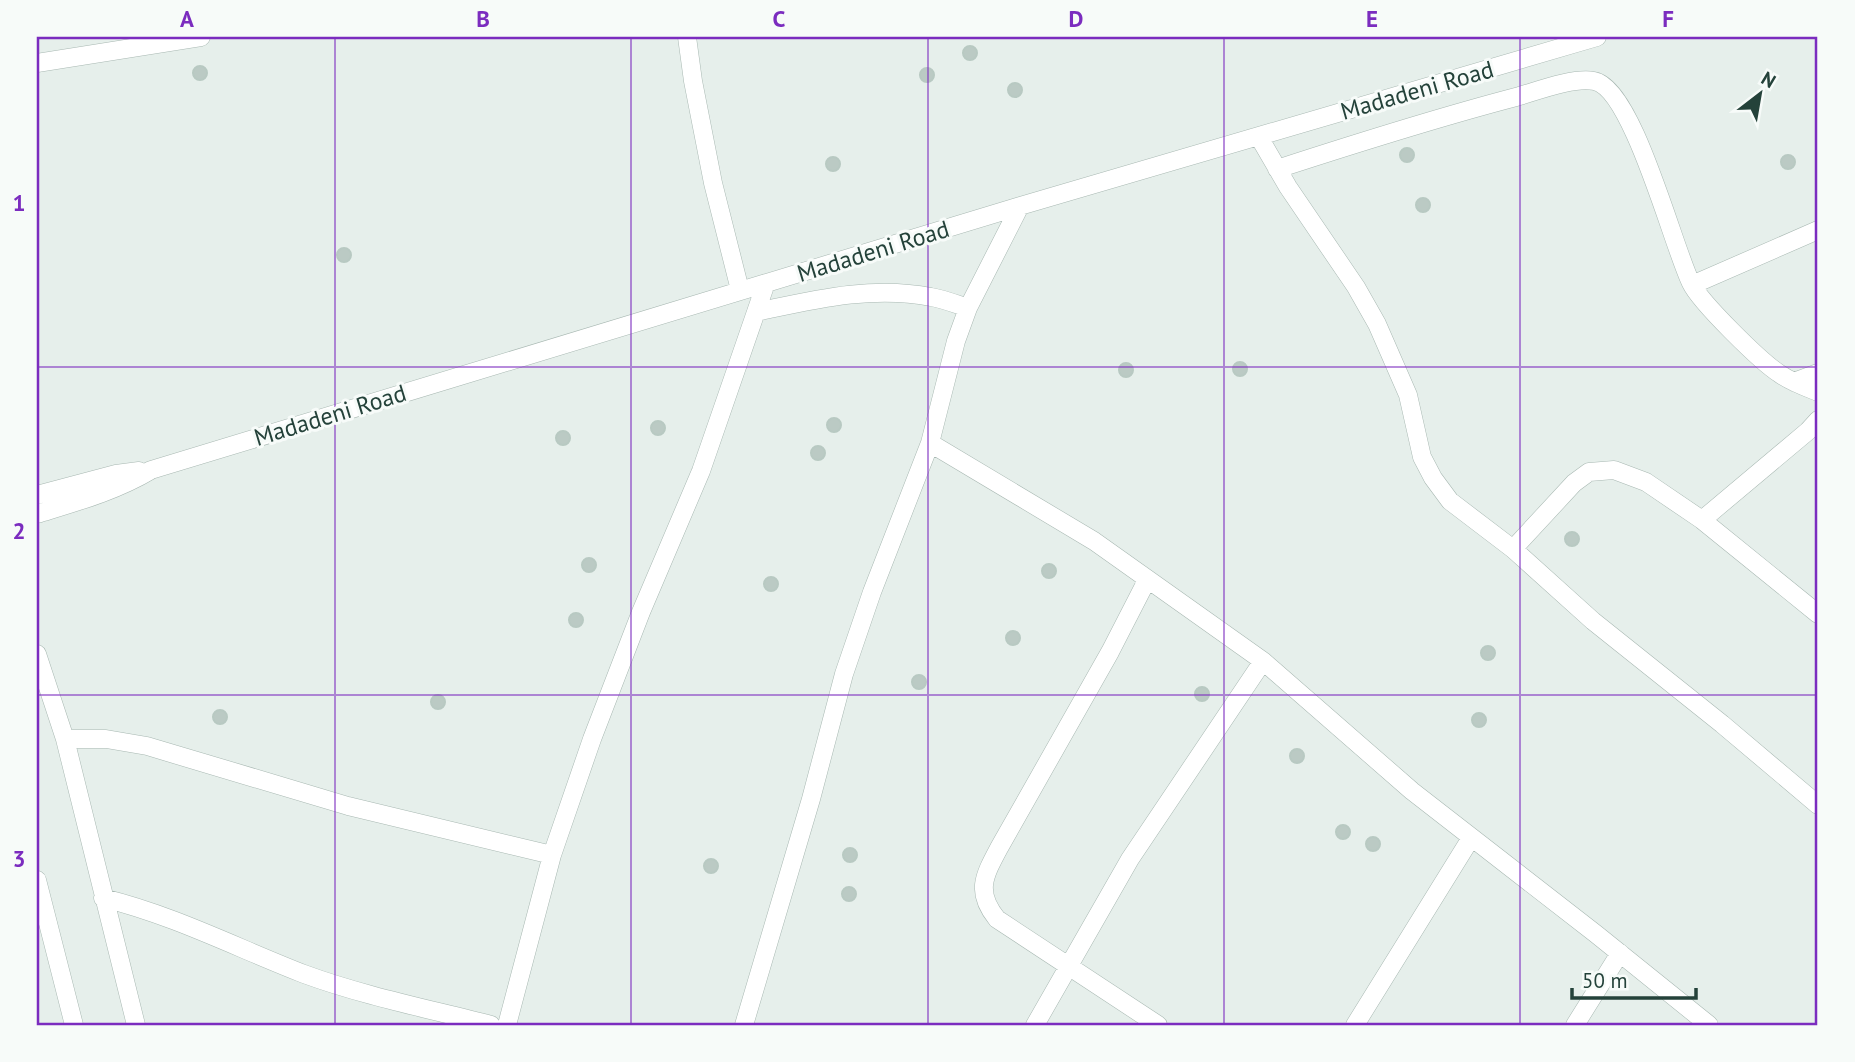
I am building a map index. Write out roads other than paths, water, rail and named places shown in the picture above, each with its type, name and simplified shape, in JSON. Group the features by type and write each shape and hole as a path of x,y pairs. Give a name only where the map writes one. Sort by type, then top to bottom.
{"street":[{"path":"37,63 201,37"},
{"path":"687,37 713,183 740,290"},
{"name":"Madadeni Road","path":"37,495 116,474 151,470 1020,206 1597,37"},
{"path":"1277,169 1424,121 1559,86 1584,81 1597,82 1607,88 1629,121 1692,285 1716,314 1778,374 1818,392"},
{"path":"1259,137 1377,324 1408,395 1422,457 1450,501 1513,549 1593,621 1818,805"},
{"path":"744,1025 811,799 844,674 872,592 930,443 953,352 968,307 1020,206"},
{"path":"1692,285 1818,230"},
{"path":"507,1025 552,855 592,738 701,471 766,283"},
{"path":"756,312 832,296 868,293 930,297 968,307"},
{"path":"1794,382 1818,373"},
{"path":"1702,520 1818,420"},
{"path":"930,443 1094,541 1207,619 1263,661 1412,791 1620,953 1705,1024"},
{"name":"Madadeni Road","path":"37,514 99,495 151,470"},
{"path":"1513,549 1574,483 1589,472 1614,470 1646,482 1702,520 1818,614"},
{"path":"1147,580 983,881 987,907 997,919 1158,1025"},
{"path":"37,654 65,740 136,1025"},
{"path":"1035,1025 1130,859 1263,661"},
{"path":"65,740 106,740 147,746 348,806 552,855"},
{"path":"1355,1025 1471,838"},
{"path":"37,884 74,1025"},
{"path":"103,898 143,908 306,974 383,998 491,1025"},
{"path":"1575,1025 1620,953"}]}
